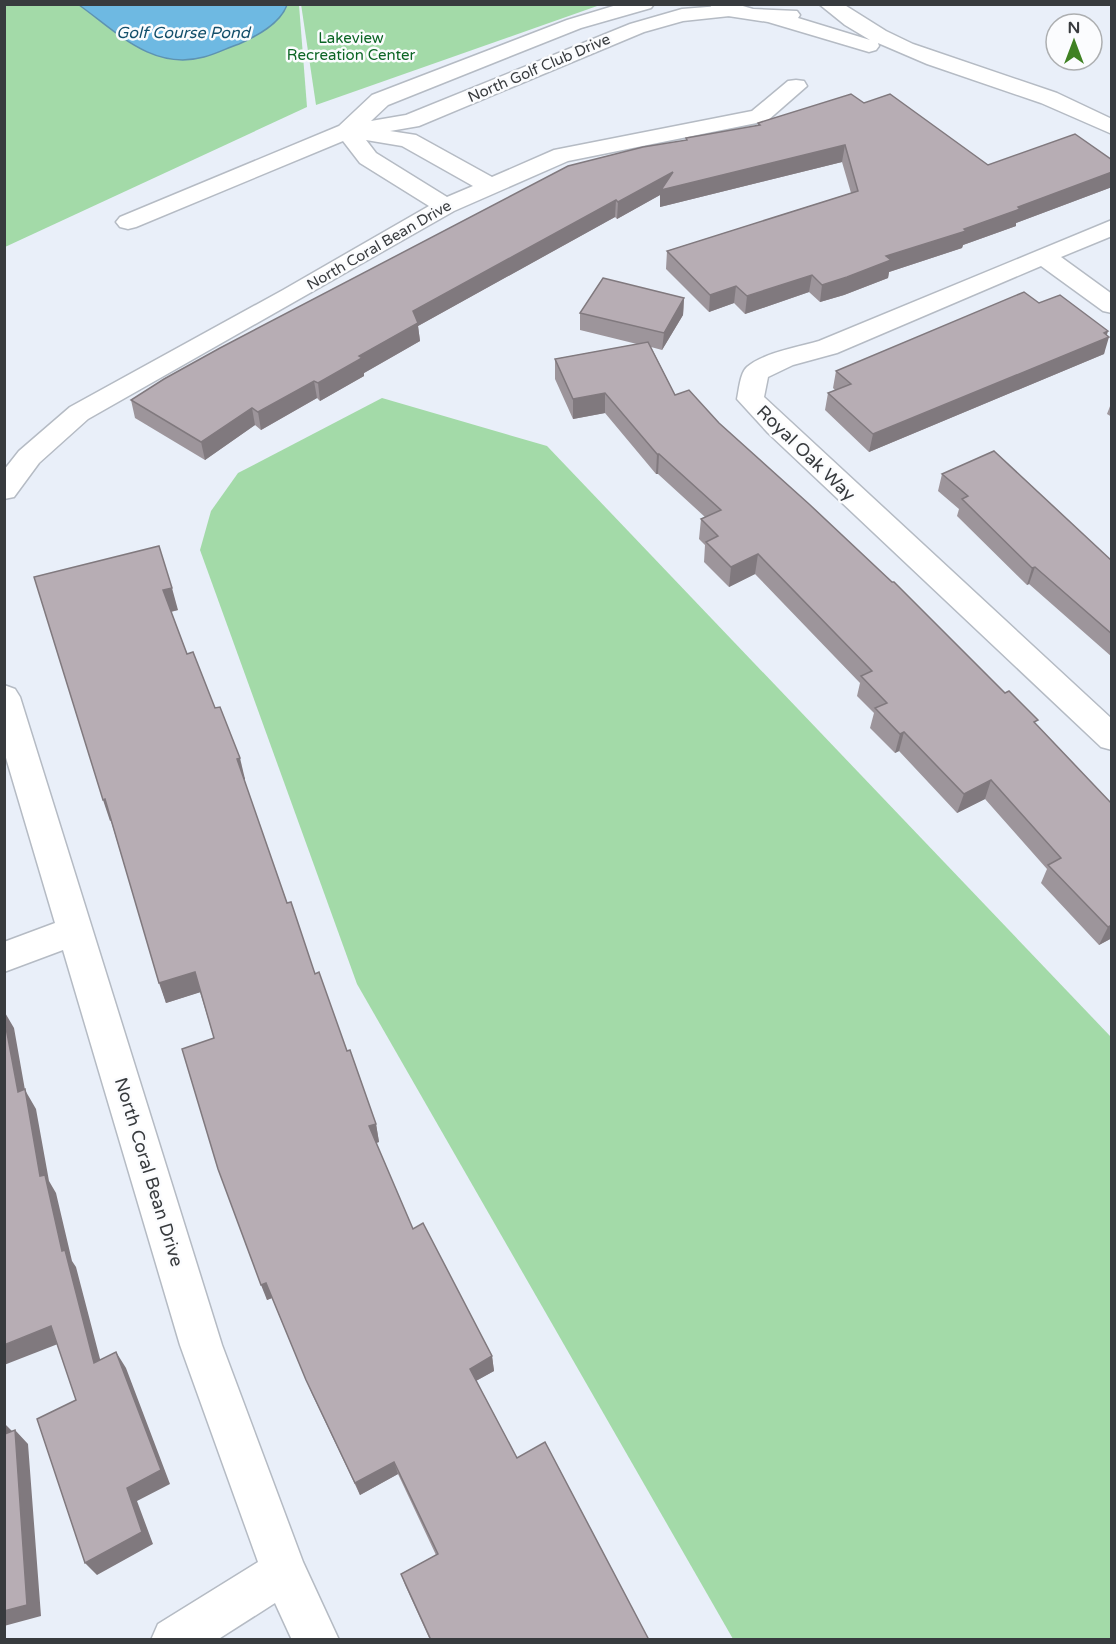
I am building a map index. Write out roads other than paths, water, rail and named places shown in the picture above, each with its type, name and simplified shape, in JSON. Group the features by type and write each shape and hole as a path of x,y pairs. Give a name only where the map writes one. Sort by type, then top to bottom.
{"street":[{"name":"North Golf Club Drive","path":"347,131 380,100 574,24 644,4"},
{"path":"769,16 802,13 822,4"},
{"path":"829,4 855,23 929,60 1051,99 1112,128"},
{"name":"North Golf Club Drive","path":"128,222 347,131 411,121 596,44 663,19 726,8 769,16"},
{"path":"769,16 909,59 929,60"},
{"name":"North Coral Bean Drive","path":"4,490 29,457 79,413 153,370 292,296 446,206 562,155 759,116 796,86"},
{"path":"347,131 408,140 490,186"},
{"path":"347,131 368,158 446,206"},
{"name":"Royal Oak Way","path":"1112,227 828,346 784,359 756,373 750,399 777,427 1112,738"},
{"path":"1043,256 1112,306"},
{"name":"North Coral Bean Drive","path":"4,697 201,1345 284,1572 316,1640"},
{"path":"4,957 76,930"},
{"path":"174,1640 284,1572"}],"water":[{"name":"Golf Course Pond","path":"79,5 287,5 273,24 253,37 208,56 185,60 168,59 136,46"}],"park label":[{"name":"Lakeview Recreation Center","path":"351,46"}]}
